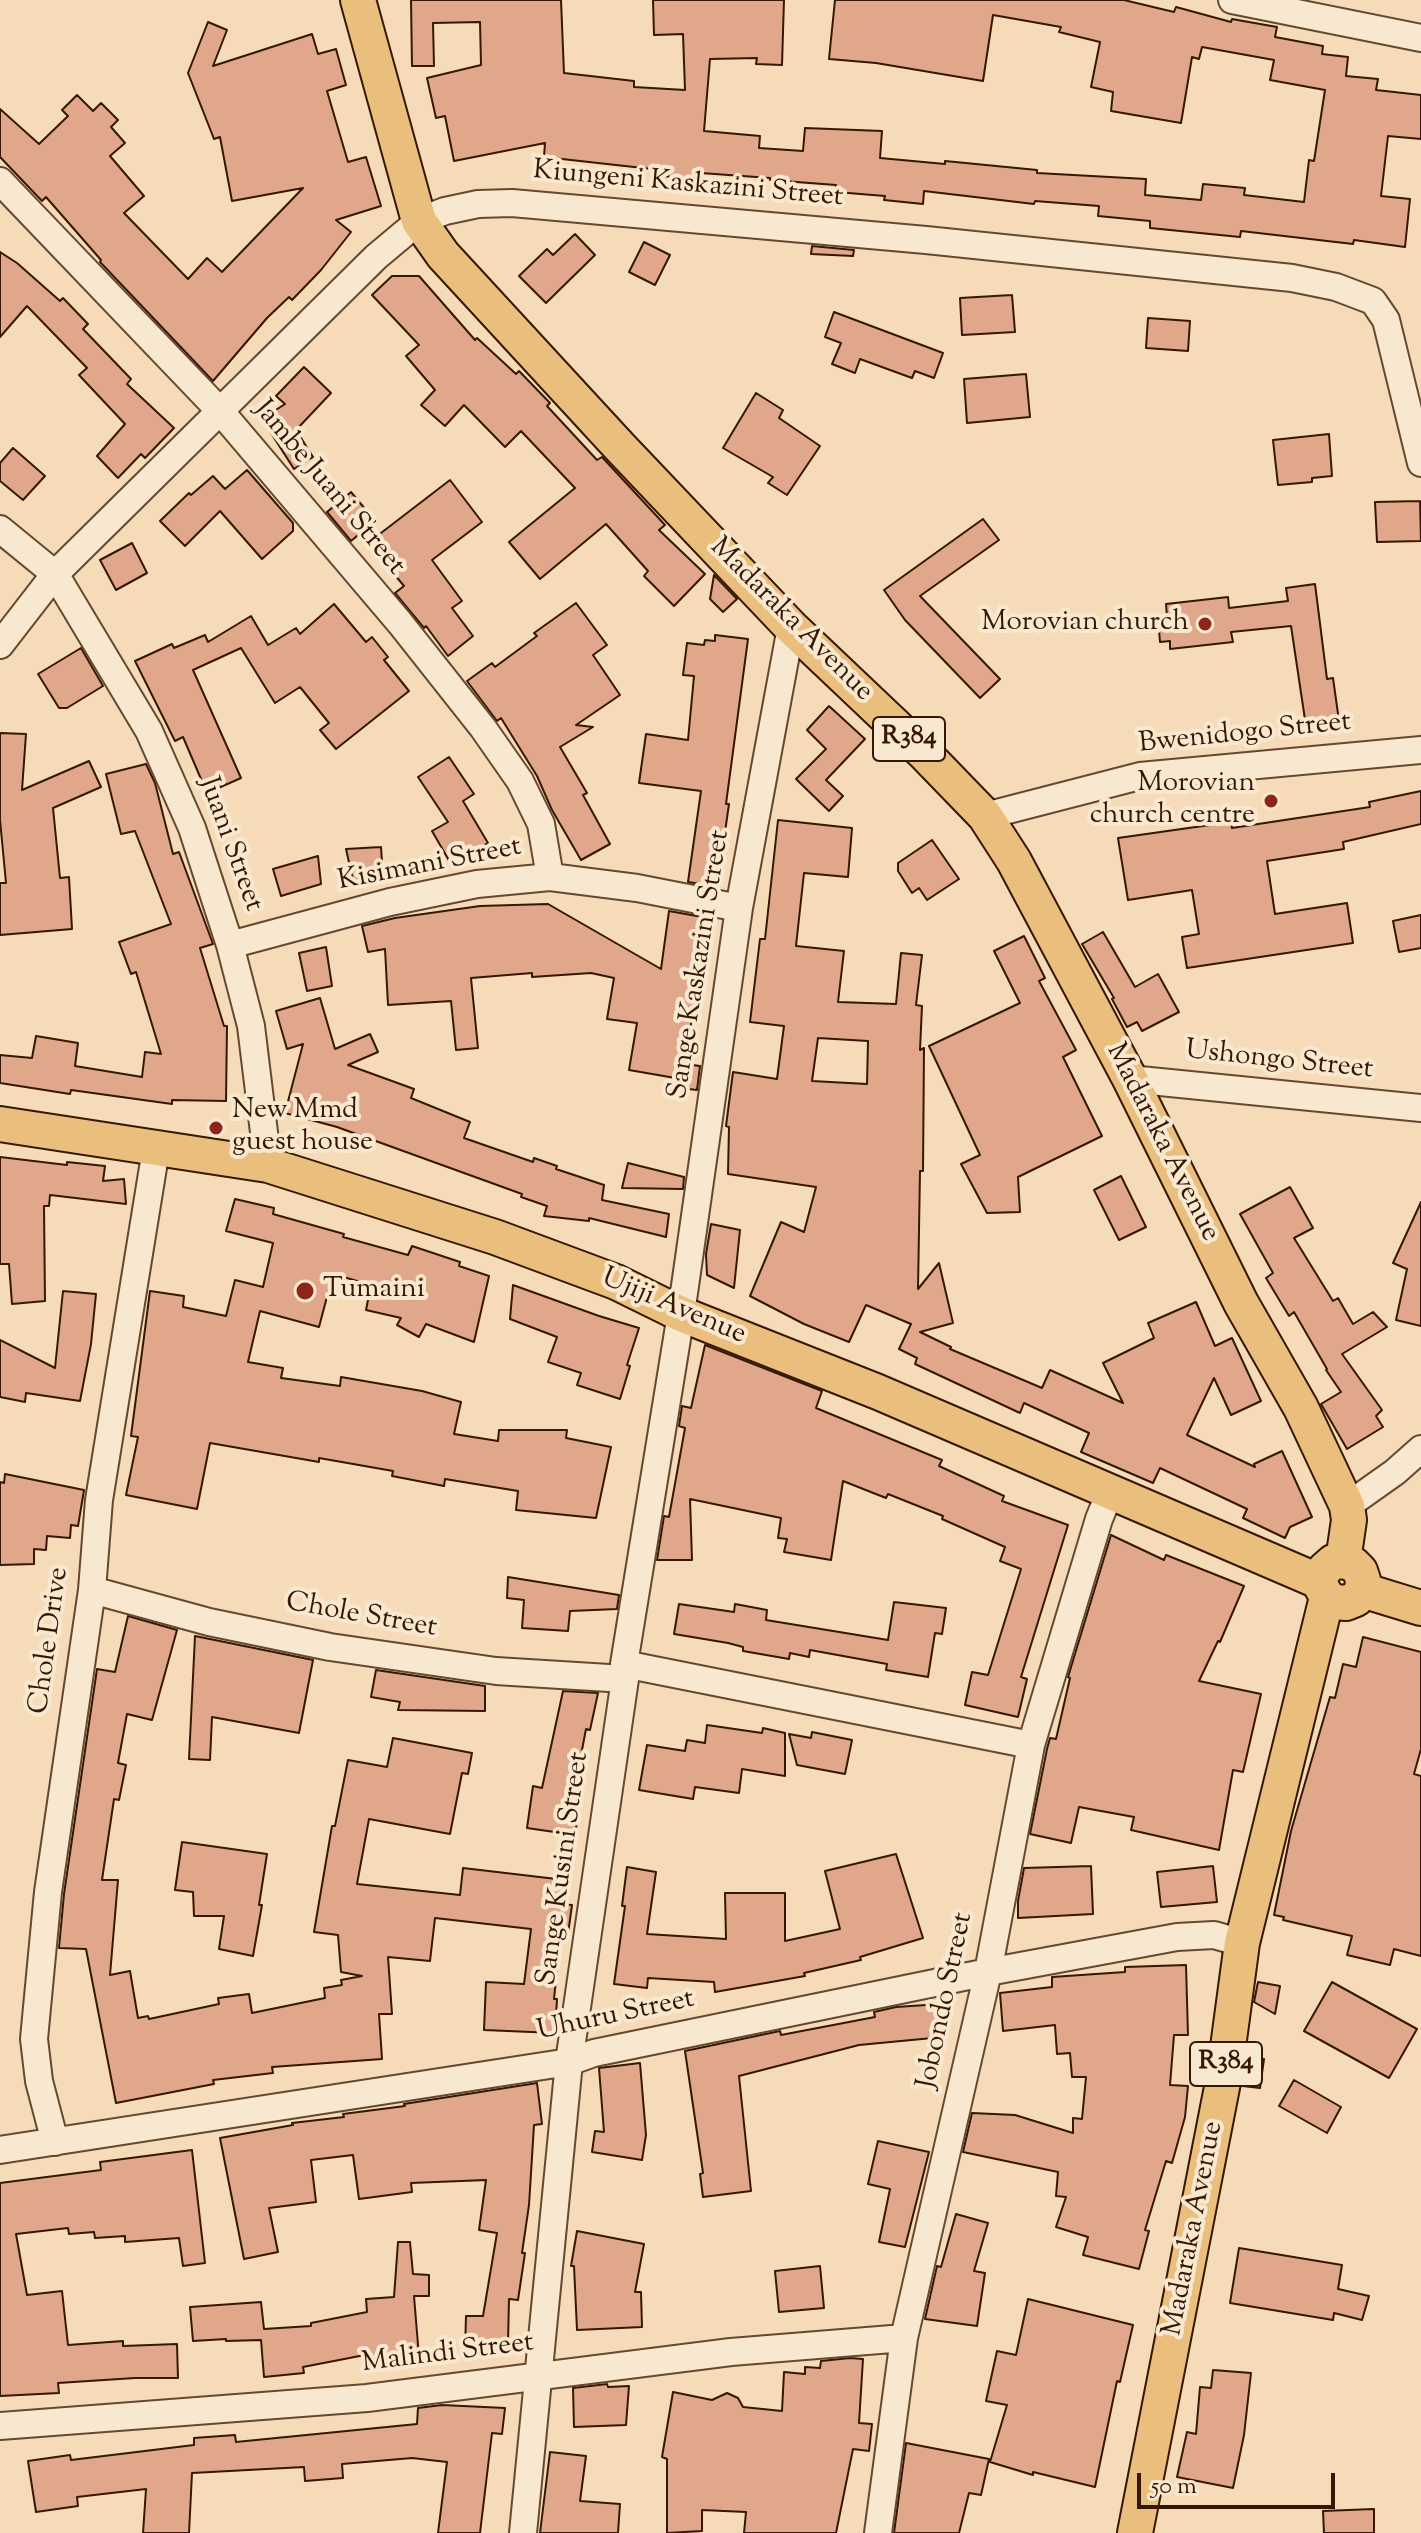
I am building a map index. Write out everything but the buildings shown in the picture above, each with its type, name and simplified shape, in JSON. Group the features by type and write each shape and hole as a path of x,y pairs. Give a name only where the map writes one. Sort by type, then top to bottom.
{"main road":[{"name":"Madaraka Avenue","path":"358,0 419,221 443,255 791,627 925,754 985,816 1014,861 1130,1079 1241,1303 1301,1408 1347,1506 1349,1520 1330,1580 1309,1681 1242,1943 1224,2077 1135,2533"},
{"name":"Ujiji Avenue","path":"0,1124 268,1165 495,1237 616,1282 681,1314 878,1392 1330,1580"},
{"path":"1330,1580 1336,1602 1346,1603 1356,1599 1362,1590 1421,1608"}],"street":[{"path":"1232,0 1421,38"},
{"name":"Jambe Juani Street","path":"0,181 221,412 400,623 483,728 520,781 541,824 550,877"},
{"name":"Kiungeni Kaskazini Street","path":"0,645 55,574 376,257 419,221 445,211 478,204 512,203 958,243 1292,278 1336,287 1373,301 1386,320 1421,463"},
{"name":"Juani Street","path":"0,529 55,574 149,731 192,828 230,945 251,1026 268,1165"},
{"name":"Sange Kaskazini Street","path":"681,1314 739,908 791,627"},
{"name":"Bwenidogo Street","path":"985,816 1140,776 1421,750"},
{"name":"Kisimani Street","path":"230,945 390,902 477,884 550,877 637,888 739,908"},
{"name":"Ushongo Street","path":"1130,1079 1421,1108"},
{"name":"Chole Drive","path":"55,2142 39,2081 34,2039 48,1892 92,1590 99,1500 156,1149"},
{"name":"Sange Kusini Street","path":"523,2533 569,2062 681,1314"},
{"path":"1347,1506 1421,1449"},
{"name":"Jobondo Street","path":"878,2533 904,2338 988,1972 1031,1745 1099,1519 1111,1490"},
{"name":"Chole Street","path":"92,1590 209,1622 330,1647 496,1671 625,1672 1031,1745"},
{"name":"Uhuru Street","path":"0,2150 569,2062 594,2053 988,1972 1177,1937 1214,1935 1242,1943"},
{"name":"Malindi Street","path":"0,2426 367,2398 731,2352 904,2338"}],"place":[{"name":"Morovian church","path":"1205,624"},
{"name":"Morovian church centre","path":"1271,801"},
{"name":"New Mmd guest house","path":"216,1128"},
{"name":"Tumaini","path":"305,1291"}]}
